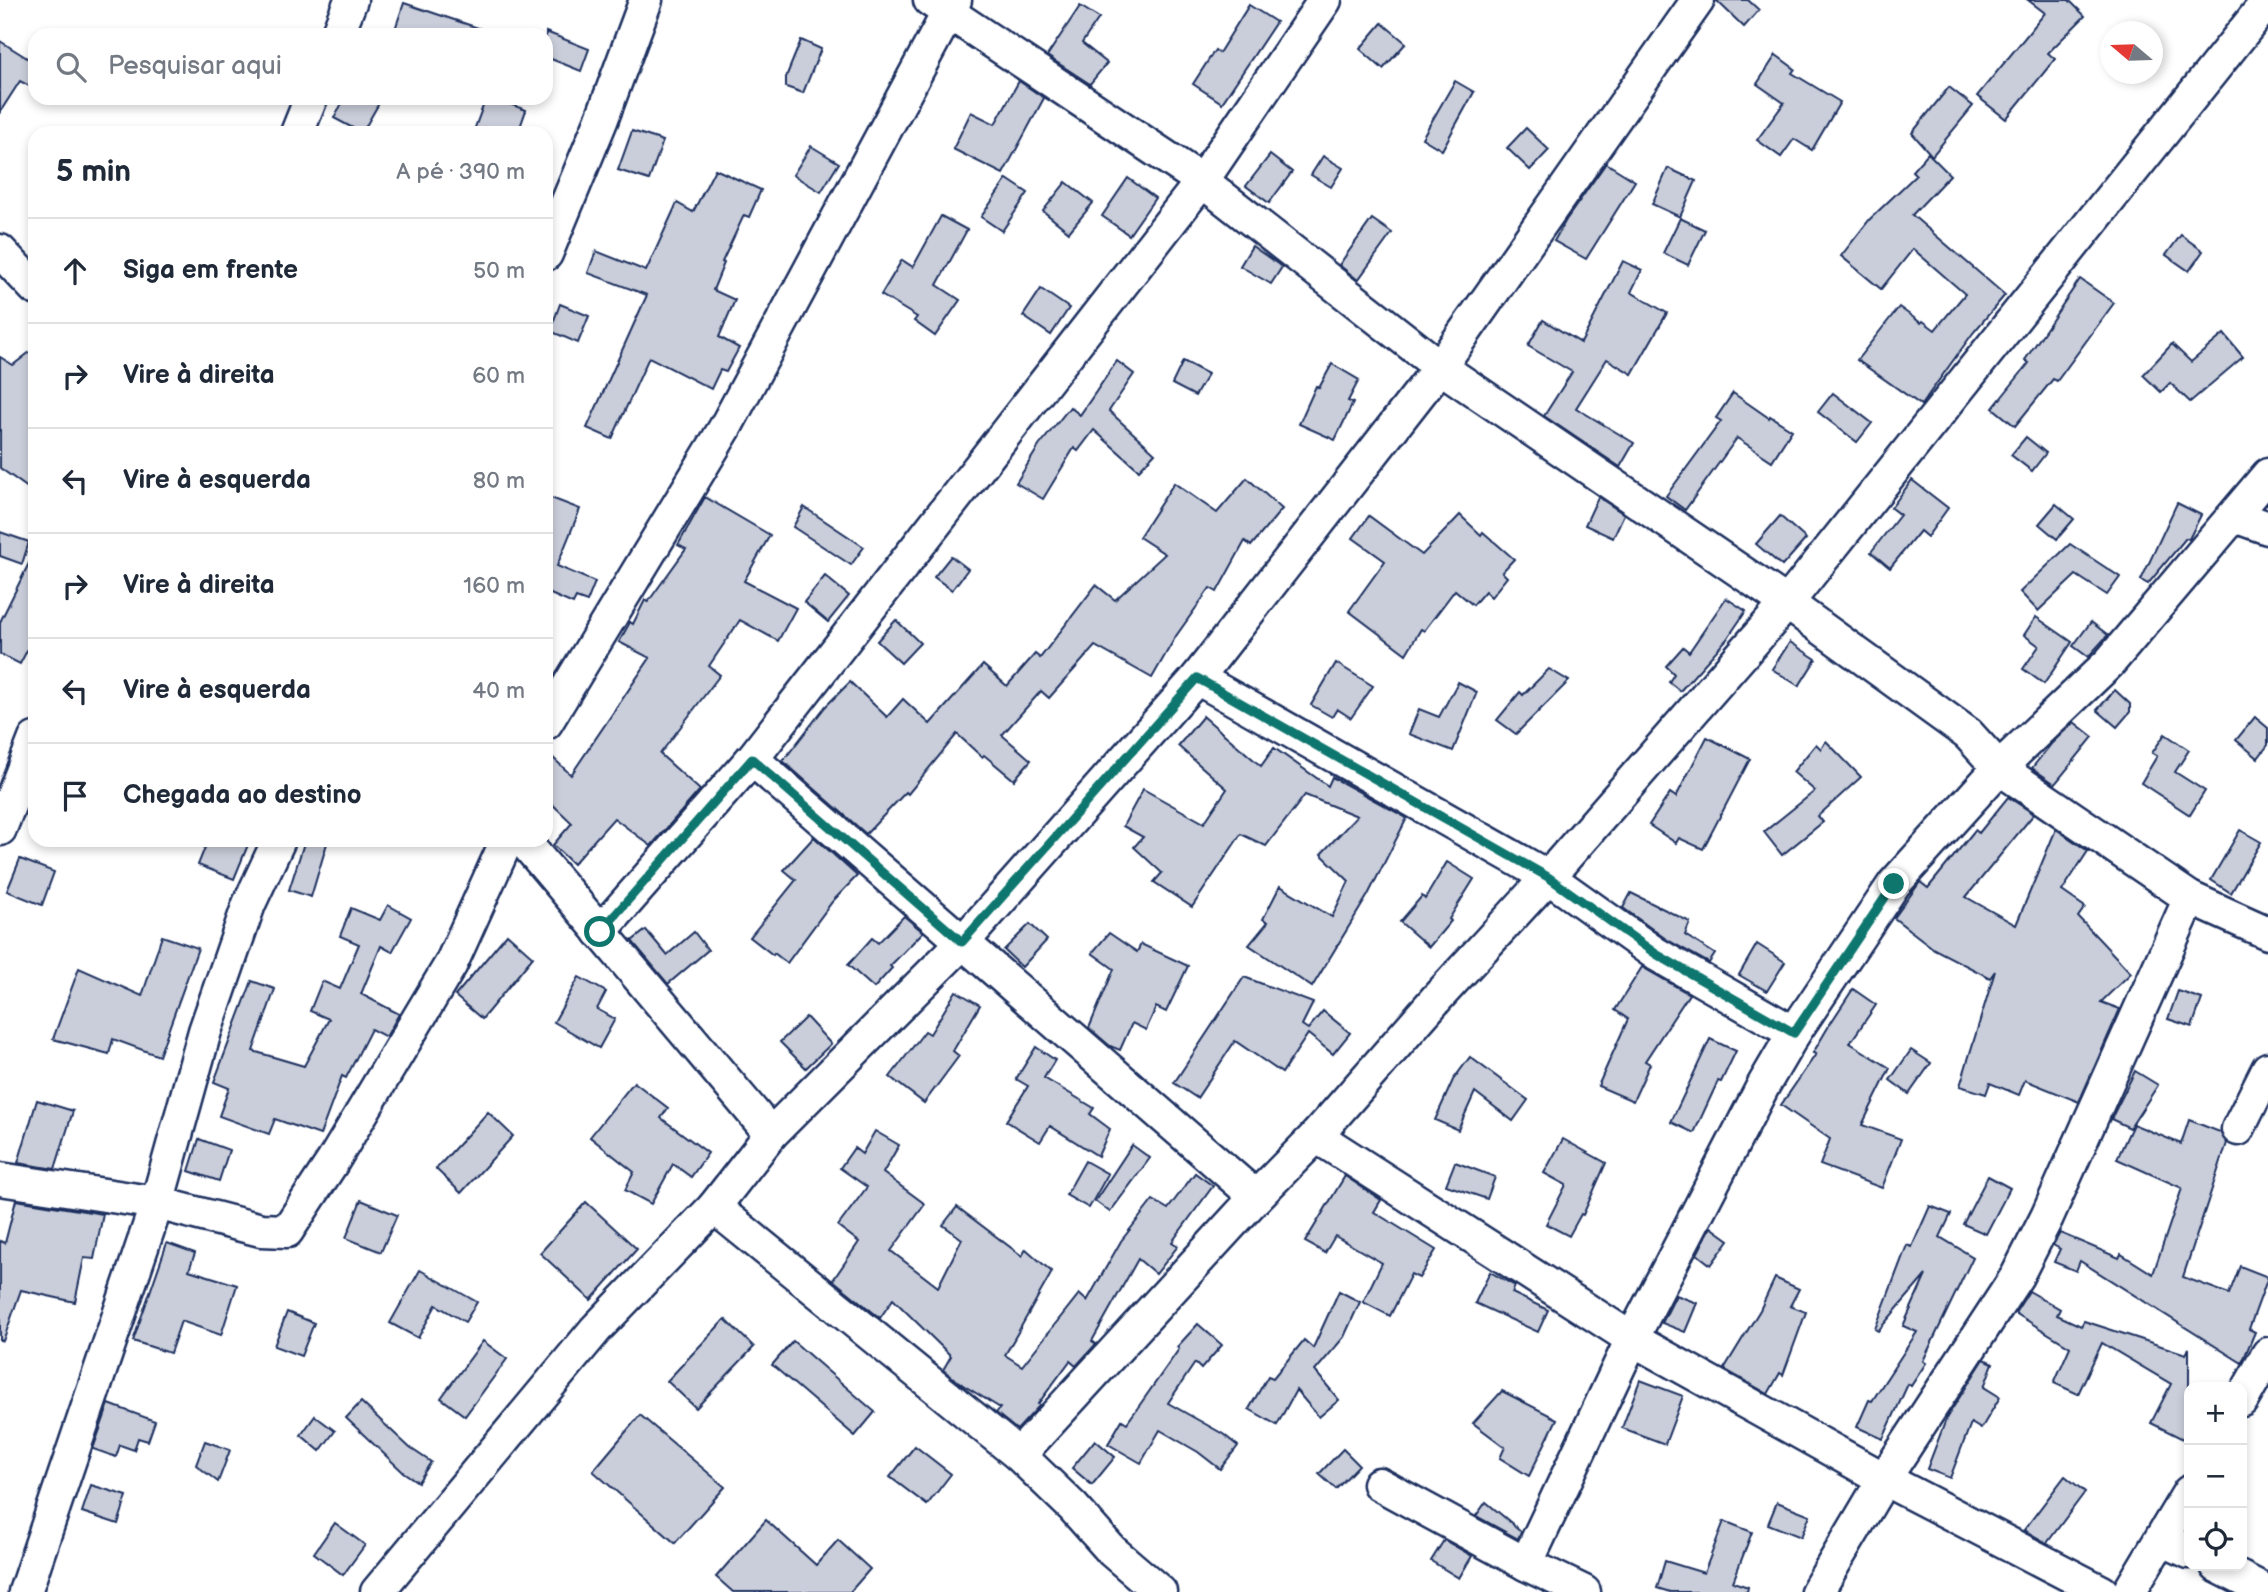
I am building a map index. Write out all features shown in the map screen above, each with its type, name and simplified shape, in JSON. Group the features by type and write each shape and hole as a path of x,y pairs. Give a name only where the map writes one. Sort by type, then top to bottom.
{"street":[{"path":"340,28 351,0"},
{"path":"553,237 601,121 646,0"},
{"path":"600,932 752,759 1202,181 1325,0"},
{"path":"377,1592 596,1329 714,1207 771,1134 962,942 1197,678 1440,367 1698,0"},
{"path":"1019,1455 1256,1197 1316,1136 1548,877 1787,603 2268,1"},
{"path":"553,711 725,428 945,4 1202,181 1440,367 1787,603 1968,734 1999,768 2190,898 2268,933"},
{"path":"300,126 308,105"},
{"path":"0,251 28,281"},
{"path":"1526,1564 1632,1339 1763,1086 1794,1033 1894,884 1999,768 2109,663 2268,475"},
{"path":"2235,516 2268,528"},
{"path":"1197,678 1548,877 1656,954 1794,1033"},
{"path":"0,829 28,757"},
{"path":"752,759 1256,1197"},
{"path":"24,1592 158,1203 205,1031 249,904 276,847"},
{"path":"0,1179 158,1203 261,1230 287,1231 333,1161 451,964 504,847"},
{"path":"529,847 771,1134"},
{"path":"1817,1592 1884,1479 2017,1276 2047,1217 2190,898"},
{"path":"2238,1129 2268,1069"},
{"path":"1316,1136 1632,1339 1884,1479 2102,1592"},
{"path":"714,1207 1019,1455 1073,1507 1112,1551 1160,1592"},
{"path":"2247,1391 2268,1353"},
{"path":"1379,1484 1526,1564 1584,1592"},
{"path":"2129,1592 2176,1546 2185,1508"},
{"path":"2227,1571 2268,1592"}],"building":[{"path":"1716,0 1748,0 1759,10 1744,27"},
{"path":"2028,0 2069,0 2085,16 2048,53 2055,59 2006,119 1977,96 2045,13"},
{"path":"404,3 478,28 395,28"},
{"path":"1249,5 1276,22 1222,103 1193,84 1215,50 1219,53"},
{"path":"1080,6 1099,18 1082,43 1107,63 1090,84 1047,56"},
{"path":"1382,23 1406,43 1383,69 1360,49"},
{"path":"553,35 589,49 581,71 553,60"},
{"path":"801,40 821,49 803,93 786,87 786,77"},
{"path":"0,41 28,59 28,85 20,81 0,112"},
{"path":"1776,55 1795,69 1792,73 1840,102 1812,150 1794,139 1781,157 1757,140 1784,103 1757,84"},
{"path":"1019,81 1044,98 1003,174 953,149 971,112 995,124"},
{"path":"1455,81 1474,92 1442,150 1422,138"},
{"path":"1949,87 1973,106 1932,156 1912,133"},
{"path":"341,105 378,105 366,126 349,126 334,118"},
{"path":"483,105 512,105 526,110 520,126 476,126"},
{"path":"1526,128 1549,150 1530,170 1507,148"},
{"path":"632,131 663,141 649,180 618,170"},
{"path":"811,146 839,163 821,192 793,175"},
{"path":"1928,153 1950,175 1912,215 2005,295 1973,333 1921,405 1857,360 1899,307 1935,330 1965,294 1913,249 1881,289 1841,256 1870,219 1916,175 1912,171"},
{"path":"1270,155 1292,172 1269,203 1246,186"},
{"path":"1323,156 1343,168 1331,187 1311,175"},
{"path":"1606,163 1635,181 1586,259 1554,241"},
{"path":"1668,168 1696,181 1680,217 1652,204"},
{"path":"715,169 761,190 749,217 744,215 722,262 724,263 713,290 735,300 719,337 739,348 726,372 720,370 711,389 649,357 612,439 587,428 647,295 588,273 596,251 646,271 677,203 693,212"},
{"path":"1128,178 1155,198 1129,235 1102,216"},
{"path":"1007,179 1028,193 1002,231 981,217"},
{"path":"1066,182 1093,203 1069,232 1043,211"},
{"path":"941,216 967,230 937,285 960,300 935,336 914,321 917,317 881,295 902,260 913,267"},
{"path":"1680,218 1705,230 1688,265 1663,253"},
{"path":"1372,219 1392,233 1358,280 1339,265"},
{"path":"2181,235 2203,251 2189,271 2166,255"},
{"path":"1252,246 1282,267 1271,284 1240,266"},
{"path":"1623,261 1642,270 1631,292 1667,313 1632,374 1607,359 1576,408 1634,443 1620,467 1544,416 1572,372 1528,346 1543,320 1581,343"},
{"path":"2080,279 2114,303 2057,381 2053,379 2015,426 1993,408 2029,363 2025,360"},
{"path":"1041,289 1069,308 1051,335 1023,316"},
{"path":"560,304 589,316 578,343 553,332 553,323"},
{"path":"2224,334 2243,357 2190,402 2170,383 2161,392 2143,375 2172,344 2191,362"},
{"path":"28,353 28,488 0,468 0,357 13,365"},
{"path":"1117,361 1134,374 1109,411 1155,453 1139,470 1094,430 1078,451 1074,448 1043,499 1016,483 1039,446 1070,407 1080,415"},
{"path":"1183,361 1208,374 1195,396 1172,384"},
{"path":"1332,364 1359,380 1348,401 1353,403 1335,440 1299,424 1316,386 1319,388"},
{"path":"1733,393 1792,430 1772,461 1737,438 1685,510 1666,496 1721,421 1716,418"},
{"path":"1833,393 1872,423 1857,442 1818,412"},
{"path":"2026,437 2046,453 2032,471 2011,455"},
{"path":"1247,478 1282,509 1251,546 1245,541 1217,592 1210,588 1176,636 1152,678 1095,646 1049,698 1041,691 1002,735 1031,760 1014,780 984,755 982,757 957,734 908,794 906,792 866,834 783,761 825,707 850,682 887,717 903,699 930,724 983,665 1007,686 1035,654 1040,658 1096,585 1115,600 1165,554 1139,537 1174,483 1217,513"},
{"path":"1912,480 1948,508 1927,537 1920,531 1890,568 1871,552 1900,515 1891,508"},
{"path":"705,497 770,535 744,581 796,608 778,641 740,620 709,666 720,675 660,754 700,790 651,846 614,818 573,864 553,845 572,823 553,805 553,758 571,775 650,658 619,642 630,622 633,624 645,600 648,602 686,549 678,545"},
{"path":"1598,497 1624,514 1613,538 1585,525"},
{"path":"553,499 580,509 557,566 595,582 587,602 576,598 573,604 553,595"},
{"path":"2177,503 2201,515 2189,539 2186,538 2148,584 2141,580"},
{"path":"2056,504 2074,519 2057,539 2039,524"},
{"path":"804,507 864,547 851,565 793,527"},
{"path":"1460,515 1481,535 1483,532 1514,559 1502,572 1507,577 1491,597 1485,591 1473,605 1455,590 1424,631 1421,629 1406,654 1349,611 1385,561 1353,538 1369,516 1422,555"},
{"path":"1780,516 1806,539 1782,566 1756,544"},
{"path":"0,532 28,542 22,564 0,556"},
{"path":"2070,544 2120,577 2107,595 2076,575 2038,611 2020,592"},
{"path":"951,556 968,569 952,590 934,577"},
{"path":"28,565 28,649 20,664 0,654 0,622"},
{"path":"825,576 849,596 828,622 804,602"},
{"path":"1726,598 1746,611 1727,639 1680,691 1669,682 1674,674 1666,666 1683,647 1689,652"},
{"path":"2036,617 2072,642 2044,684 2023,669 2039,646 2024,635"},
{"path":"896,620 920,643 901,663 877,641"},
{"path":"2091,622 2108,635 2088,657 2073,646"},
{"path":"1790,642 1816,659 1799,686 1772,669"},
{"path":"1336,663 1373,686 1351,718 1337,709 1332,717 1311,705"},
{"path":"1549,669 1569,681 1516,734 1497,720 1520,692 1523,695"},
{"path":"1458,682 1477,692 1453,751 1409,734 1419,709 1439,717"},
{"path":"2115,690 2130,704 2130,712 2117,727 2097,710"},
{"path":"1203,716 1261,766 1274,748 1328,786 1332,777 1407,818 1368,895 1312,987 1249,945 1268,922 1263,919 1280,886 1332,917 1349,881 1321,854 1357,816 1305,795 1266,846 1241,834 1192,907 1154,882 1162,873 1134,847 1143,837 1123,826 1143,789 1204,823 1227,789 1178,746"},
{"path":"2255,717 2268,728 2268,745 2258,758 2236,740"},
{"path":"2074,722 2093,737 2055,784 2032,768"},
{"path":"2165,734 2189,750 2175,772 2205,791 2190,815 2141,783 2157,756 2152,753"},
{"path":"1707,737 1750,759 1703,849 1679,838 1676,843 1649,825 1670,793 1676,797"},
{"path":"1826,741 1861,777 1818,816 1823,822 1782,855 1764,832 1815,791 1793,772 1816,744 1821,749"},
{"path":"2008,797 2034,814 1966,897 2016,925 2056,829 2088,851 2062,891 2085,907 2078,917 2131,973 2101,1002 2120,1009 2079,1102 2025,1080 2019,1095 1990,1083 1986,1094 1960,1086 1995,971 1990,978 1934,949 1894,918 1920,882 1928,888 1975,830 1979,833"},
{"path":"2240,830 2261,842 2231,893 2211,880"},
{"path":"814,837 857,876 832,902 787,963 750,937 796,880 784,870"},
{"path":"205,847 247,847 234,879 198,865"},
{"path":"303,847 326,847 311,897 289,890"},
{"path":"20,859 54,872 42,905 7,891"},
{"path":"1447,862 1474,879 1449,919 1451,921 1429,947 1400,922 1422,896 1425,899"},
{"path":"1631,893 1690,922 1685,935 1715,954 1709,963 1666,939 1623,908"},
{"path":"388,905 411,918 392,952 381,946 361,994 399,1014 386,1037 371,1029 346,1078 342,1076 320,1135 275,1119 269,1134 219,1116 229,1088 214,1082 252,981 275,989 253,1051 304,1066 329,1019 310,1011 322,981 340,989 359,944 340,936 351,908 380,920"},
{"path":"904,916 923,932 890,966 892,968 874,988 848,965 872,938 878,943"},
{"path":"1030,924 1047,940 1022,967 1004,950"},
{"path":"646,930 667,955 694,932 708,950 668,984 632,941"},
{"path":"1109,933 1137,952 1141,944 1188,966 1166,1012 1156,1007 1146,1030 1132,1023 1120,1050 1110,1046 1089,1028 1114,969 1092,953"},
{"path":"507,934 533,957 482,1019 455,996"},
{"path":"162,936 198,948 159,1056 113,1039 109,1054 53,1039 79,968 142,996"},
{"path":"1757,944 1785,962 1767,991 1739,975"},
{"path":"1642,967 1689,994 1645,1061 1650,1064 1633,1101 1598,1086 1628,1019 1615,1010"},
{"path":"579,977 606,992 597,1009 615,1019 599,1048 554,1022"},
{"path":"1244,977 1313,1003 1302,1025 1308,1029 1323,1011 1350,1033 1333,1054 1308,1034 1282,1073 1235,1041 1197,1098 1174,1083"},
{"path":"1853,989 1876,1005 1850,1043 1890,1068 1862,1125 1901,1139 1882,1188 1820,1165 1830,1139 1781,1105 1816,1054 1813,1053"},
{"path":"956,991 980,1005 953,1051 959,1056 924,1103 890,1077 925,1031 930,1034"},
{"path":"2178,991 2202,999 2192,1027 2168,1019"},
{"path":"806,1017 831,1044 806,1068 780,1042"},
{"path":"1710,1039 1736,1051 1721,1082 1718,1081 1694,1133 1671,1122"},
{"path":"1036,1047 1055,1060 1044,1078 1094,1108 1090,1114 1110,1129 1098,1156 1050,1126 1040,1142 1006,1121 1028,1086 1016,1079"},
{"path":"1911,1050 1931,1063 1909,1094 1890,1080"},
{"path":"1470,1057 1528,1100 1513,1121 1475,1092 1458,1130 1435,1120 1453,1080"},
{"path":"2135,1071 2158,1085 2130,1128 2111,1119"},
{"path":"634,1082 668,1108 661,1118 708,1153 691,1177 673,1164 651,1204 625,1190 634,1172 590,1137"},
{"path":"37,1100 73,1111 55,1169 18,1163"},
{"path":"488,1112 513,1136 461,1193 436,1169"},
{"path":"2189,1120 2220,1132 2227,1143 2183,1277 2229,1294 2240,1266 2268,1277 2249,1329 2255,1332 2242,1363 2080,1261 2076,1271 2054,1262 2060,1249 2053,1245 2060,1233 2119,1258 2121,1254 2153,1274 2182,1188 2117,1159 2133,1124 2181,1144"},
{"path":"875,1131 899,1145 883,1173 925,1204 891,1251 938,1287 962,1239 943,1225 957,1207 1022,1256 1026,1249 1052,1272 1005,1355 1022,1366 1079,1294 1087,1301 1121,1241 1153,1200 1168,1209 1195,1173 1213,1186 1172,1242 1178,1246 1156,1274 1138,1259 1092,1341 1096,1344 1076,1366 1070,1361 1038,1404 1040,1405 1017,1430 996,1413 1000,1408 943,1370 951,1356 893,1299 880,1318 833,1280 859,1242 838,1226 867,1187 840,1168 854,1148 862,1154"},
{"path":"199,1139 229,1150 219,1181 189,1171"},
{"path":"1563,1139 1606,1163 1583,1215 1581,1214 1569,1236 1546,1224 1566,1185 1544,1173"},
{"path":"1132,1145 1150,1158 1110,1212 1095,1201"},
{"path":"1085,1161 1108,1174 1089,1208 1066,1195"},
{"path":"1455,1162 1495,1177 1487,1199 1446,1185"},
{"path":"1345,1176 1381,1200 1374,1212 1436,1250 1419,1278 1411,1274 1390,1316 1363,1302 1382,1263 1335,1236 1325,1253 1305,1242"},
{"path":"1988,1176 2010,1188 1986,1234 1963,1224"},
{"path":"16,1200 103,1214 94,1259 84,1258 75,1302 21,1290 3,1341 0,1340 0,1241 5,1243"},
{"path":"361,1200 397,1215 381,1252 346,1238"},
{"path":"586,1202 637,1249 591,1300 540,1253"},
{"path":"1930,1206 1951,1214 1940,1237 1973,1257 1923,1361 1926,1363 1911,1386 1908,1384 1883,1439 1857,1427 1869,1400 1872,1401 1917,1332 1903,1326 1926,1275 1878,1331 1875,1329 1907,1245 1912,1247"},
{"path":"1711,1227 1729,1240 1711,1265 1697,1254"},
{"path":"167,1243 195,1253 189,1270 237,1285 221,1335 181,1321 170,1353 133,1341"},
{"path":"420,1270 477,1302 465,1322 436,1305 418,1338 390,1323"},
{"path":"1490,1272 1515,1286 1512,1293 1548,1310 1538,1332 1475,1303"},
{"path":"1775,1278 1799,1289 1790,1306 1806,1312 1783,1375 1780,1373 1768,1394 1724,1369 1760,1310"},
{"path":"1339,1291 1360,1302 1344,1337 1315,1371 1339,1400 1319,1417 1296,1390 1277,1425 1249,1409 1268,1376 1273,1378 1304,1340 1313,1348"},
{"path":"2029,1291 2060,1309 2057,1315 2081,1326 2084,1321 2186,1354 2189,1348 2189,1382 2184,1382 2184,1440 2151,1423 2171,1384 2102,1343 2078,1394 2054,1383 2070,1347 2015,1313"},
{"path":"1676,1295 1697,1303 1685,1332 1662,1323"},
{"path":"287,1312 314,1323 301,1356 274,1346"},
{"path":"725,1319 754,1347 696,1408 667,1381"},
{"path":"1198,1324 1222,1345 1201,1369 1195,1363 1168,1403 1223,1434 1238,1446 1220,1469 1198,1452 1160,1430 1141,1463 1108,1444 1122,1420 1127,1423 1179,1349 1177,1347"},
{"path":"483,1341 507,1359 465,1416 441,1398"},
{"path":"793,1341 875,1412 855,1436 772,1365"},
{"path":"1984,1359 1993,1363 1984,1387 2000,1397 1981,1429 1971,1423 1950,1478 1927,1469 1947,1417"},
{"path":"1640,1380 1683,1396 1665,1444 1622,1428"},
{"path":"1502,1391 1557,1419 1529,1476 1500,1458 1505,1447 1473,1423"},
{"path":"361,1402 410,1448 431,1462 418,1482 403,1472 346,1418"},
{"path":"109,1404 155,1421 148,1441 138,1438 134,1450 120,1445 116,1457 93,1449"},
{"path":"640,1415 725,1487 675,1543 593,1471"},
{"path":"315,1416 335,1431 320,1451 301,1435"},
{"path":"1095,1440 1115,1457 1092,1485 1072,1468"},
{"path":"205,1441 230,1450 218,1482 196,1465"},
{"path":"915,1446 951,1474 927,1505 890,1477"},
{"path":"1343,1449 1359,1465 1336,1489 1319,1474"},
{"path":"2065,1476 2085,1492 2047,1543 2024,1530"},
{"path":"91,1485 127,1496 118,1524 82,1512"},
{"path":"1486,1502 1521,1531 1518,1539 1476,1516"},
{"path":"1777,1502 1810,1515 1801,1537 1768,1524"},
{"path":"766,1520 816,1565 838,1540 870,1569 850,1592 733,1592 716,1577"},
{"path":"1724,1521 1752,1532 1733,1582 1748,1587 1747,1592 1670,1592 1657,1588 1665,1561 1704,1573"},
{"path":"335,1523 365,1545 343,1575 314,1553"},
{"path":"1444,1540 1472,1556 1459,1578 1431,1561"}],"route":[{"path":"600,932 752,759 962,942 1197,678 1548,877 1656,954 1794,1033 1894,884"}]}
